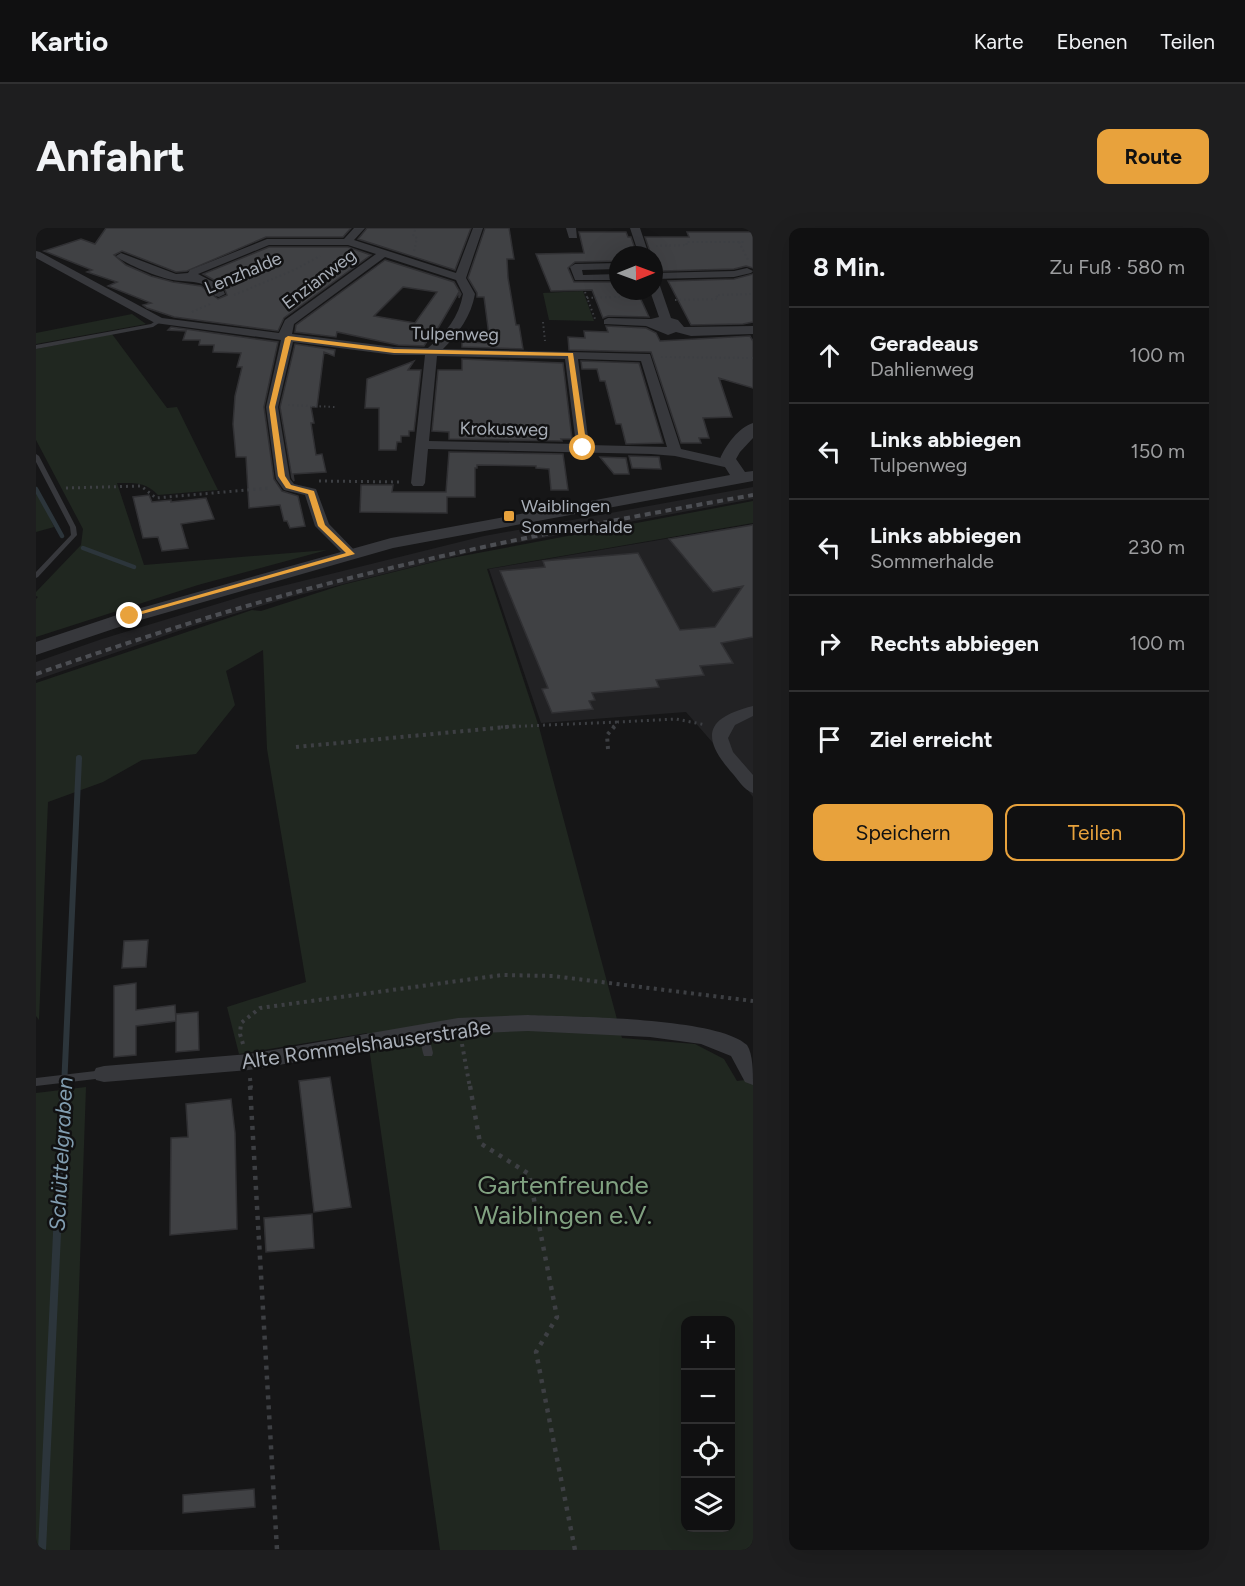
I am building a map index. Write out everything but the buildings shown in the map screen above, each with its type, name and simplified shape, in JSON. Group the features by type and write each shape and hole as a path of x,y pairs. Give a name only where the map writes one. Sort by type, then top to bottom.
{"street":[{"path":"360,228 350,238 350,242 460,278 469,294 453,332 431,352 418,483"},
{"path":"460,278 478,228"},
{"path":"635,228 641,246"},
{"name":"Lenzhalde","path":"192,276 199,269 267,242 350,242"},
{"name":"Enzianweg","path":"289,487 282,476 273,405 288,338 285,333 287,328 295,316 383,254"},
{"path":"36,255 159,321"},
{"name":"Lenzhalde","path":"122,256 175,277 192,276 217,288 221,298"},
{"path":"586,295 575,267 609,266"},
{"path":"663,276 734,274 747,271"},
{"path":"579,278 609,277"},
{"path":"659,300 666,320"},
{"path":"666,320 677,323 677,329"},
{"path":"654,330 666,320"},
{"name":"Tulpenweg","path":"159,321 394,351 646,357"},
{"path":"608,322 668,331 677,329 691,332 753,330"},
{"path":"571,356 583,448"},
{"path":"646,357 675,452"},
{"path":"747,477 729,464 728,459 732,450 753,428"},
{"name":"Krokusweg","path":"421,445 675,452 729,464"},
{"path":"36,649 130,616 391,543 747,477"},
{"path":"289,487 311,492 322,526 351,554"},
{"path":"753,711 730,720 722,729 721,745 753,787"},
{"name":"Alte Rommelshauserstraße","path":"104,1074 249,1062 426,1043 458,1026 528,1023 598,1025 701,1036 721,1041 739,1050 753,1076"}],"lane":[{"path":"36,347 153,325 159,321"},
{"path":"36,456 73,527 74,536 36,576"},
{"path":"36,1082 104,1074"}],"path":[{"path":"414,264 417,238 413,236 416,228"},
{"path":"739,242 747,257"},
{"path":"663,248 745,242"},
{"name":"Lenzhalde","path":"159,321 308,263 324,253 334,243"},
{"path":"663,294 718,299 716,295 753,294"},
{"path":"608,322 596,319 586,295 609,295"},
{"path":"543,322 547,354"},
{"path":"646,357 753,358"},
{"path":"273,405 335,407"},
{"path":"316,481 401,482"},
{"path":"74,488 141,486 156,498 289,487"},
{"path":"296,747 526,724 676,719 722,729"},
{"path":"608,749 607,735 618,722"},
{"path":"277,1550 249,1062 240,1034 241,1023 260,1008 502,975 553,976 753,1001"},
{"path":"458,1026 480,1143 529,1174 557,1317 536,1352 575,1550"}],"shaded area":[{"path":"753,487 753,499 489,548 291,597 190,627 36,680 36,662 102,639 250,594 484,536"},
{"path":"753,524 753,797 713,743 686,712 541,723 489,569"}],"green space":[{"path":"583,291 594,321 549,320 543,293"},
{"path":"132,314 146,324 36,344 36,333"},
{"path":"112,334 167,408 177,407 218,490 158,495 144,485 117,483 144,565 327,550 198,585 36,637 36,599 38,597 36,592 81,545 83,529 36,440 36,349"},
{"path":"36,486 54,527 36,532"},
{"name":"Gartenfreunde Waiblingen e.V.","path":"753,501 753,523 487,569 539,727 622,1038 695,1044 724,1059 737,1081 753,1079 753,1550 440,1550 367,1033 239,1054 227,1007 306,982 267,749 263,650 226,671 235,705 196,754 142,760 103,782 48,802 39,1020 36,1016 36,683 252,610 261,611 342,585 446,559"},
{"path":"86,1087 70,1550 36,1550 36,1093"}],"waterway":[{"name":"Schüttelgraben","path":"36,489 62,536"},
{"path":"83,548 134,567"},
{"name":"Schüttelgraben","path":"64,1088 79,758"},
{"name":"Schüttelgraben","path":"42,1550 64,1086"}],"railway":[{"path":"36,674 200,620 356,576 525,538 753,495"}],"place":[{"name":"Waiblingen Sommerhalde","path":"509,516"}],"route":[{"path":"130,616 351,554 322,526 311,492 289,487 282,476 272,407 288,338 394,351 571,355 583,448"}]}
